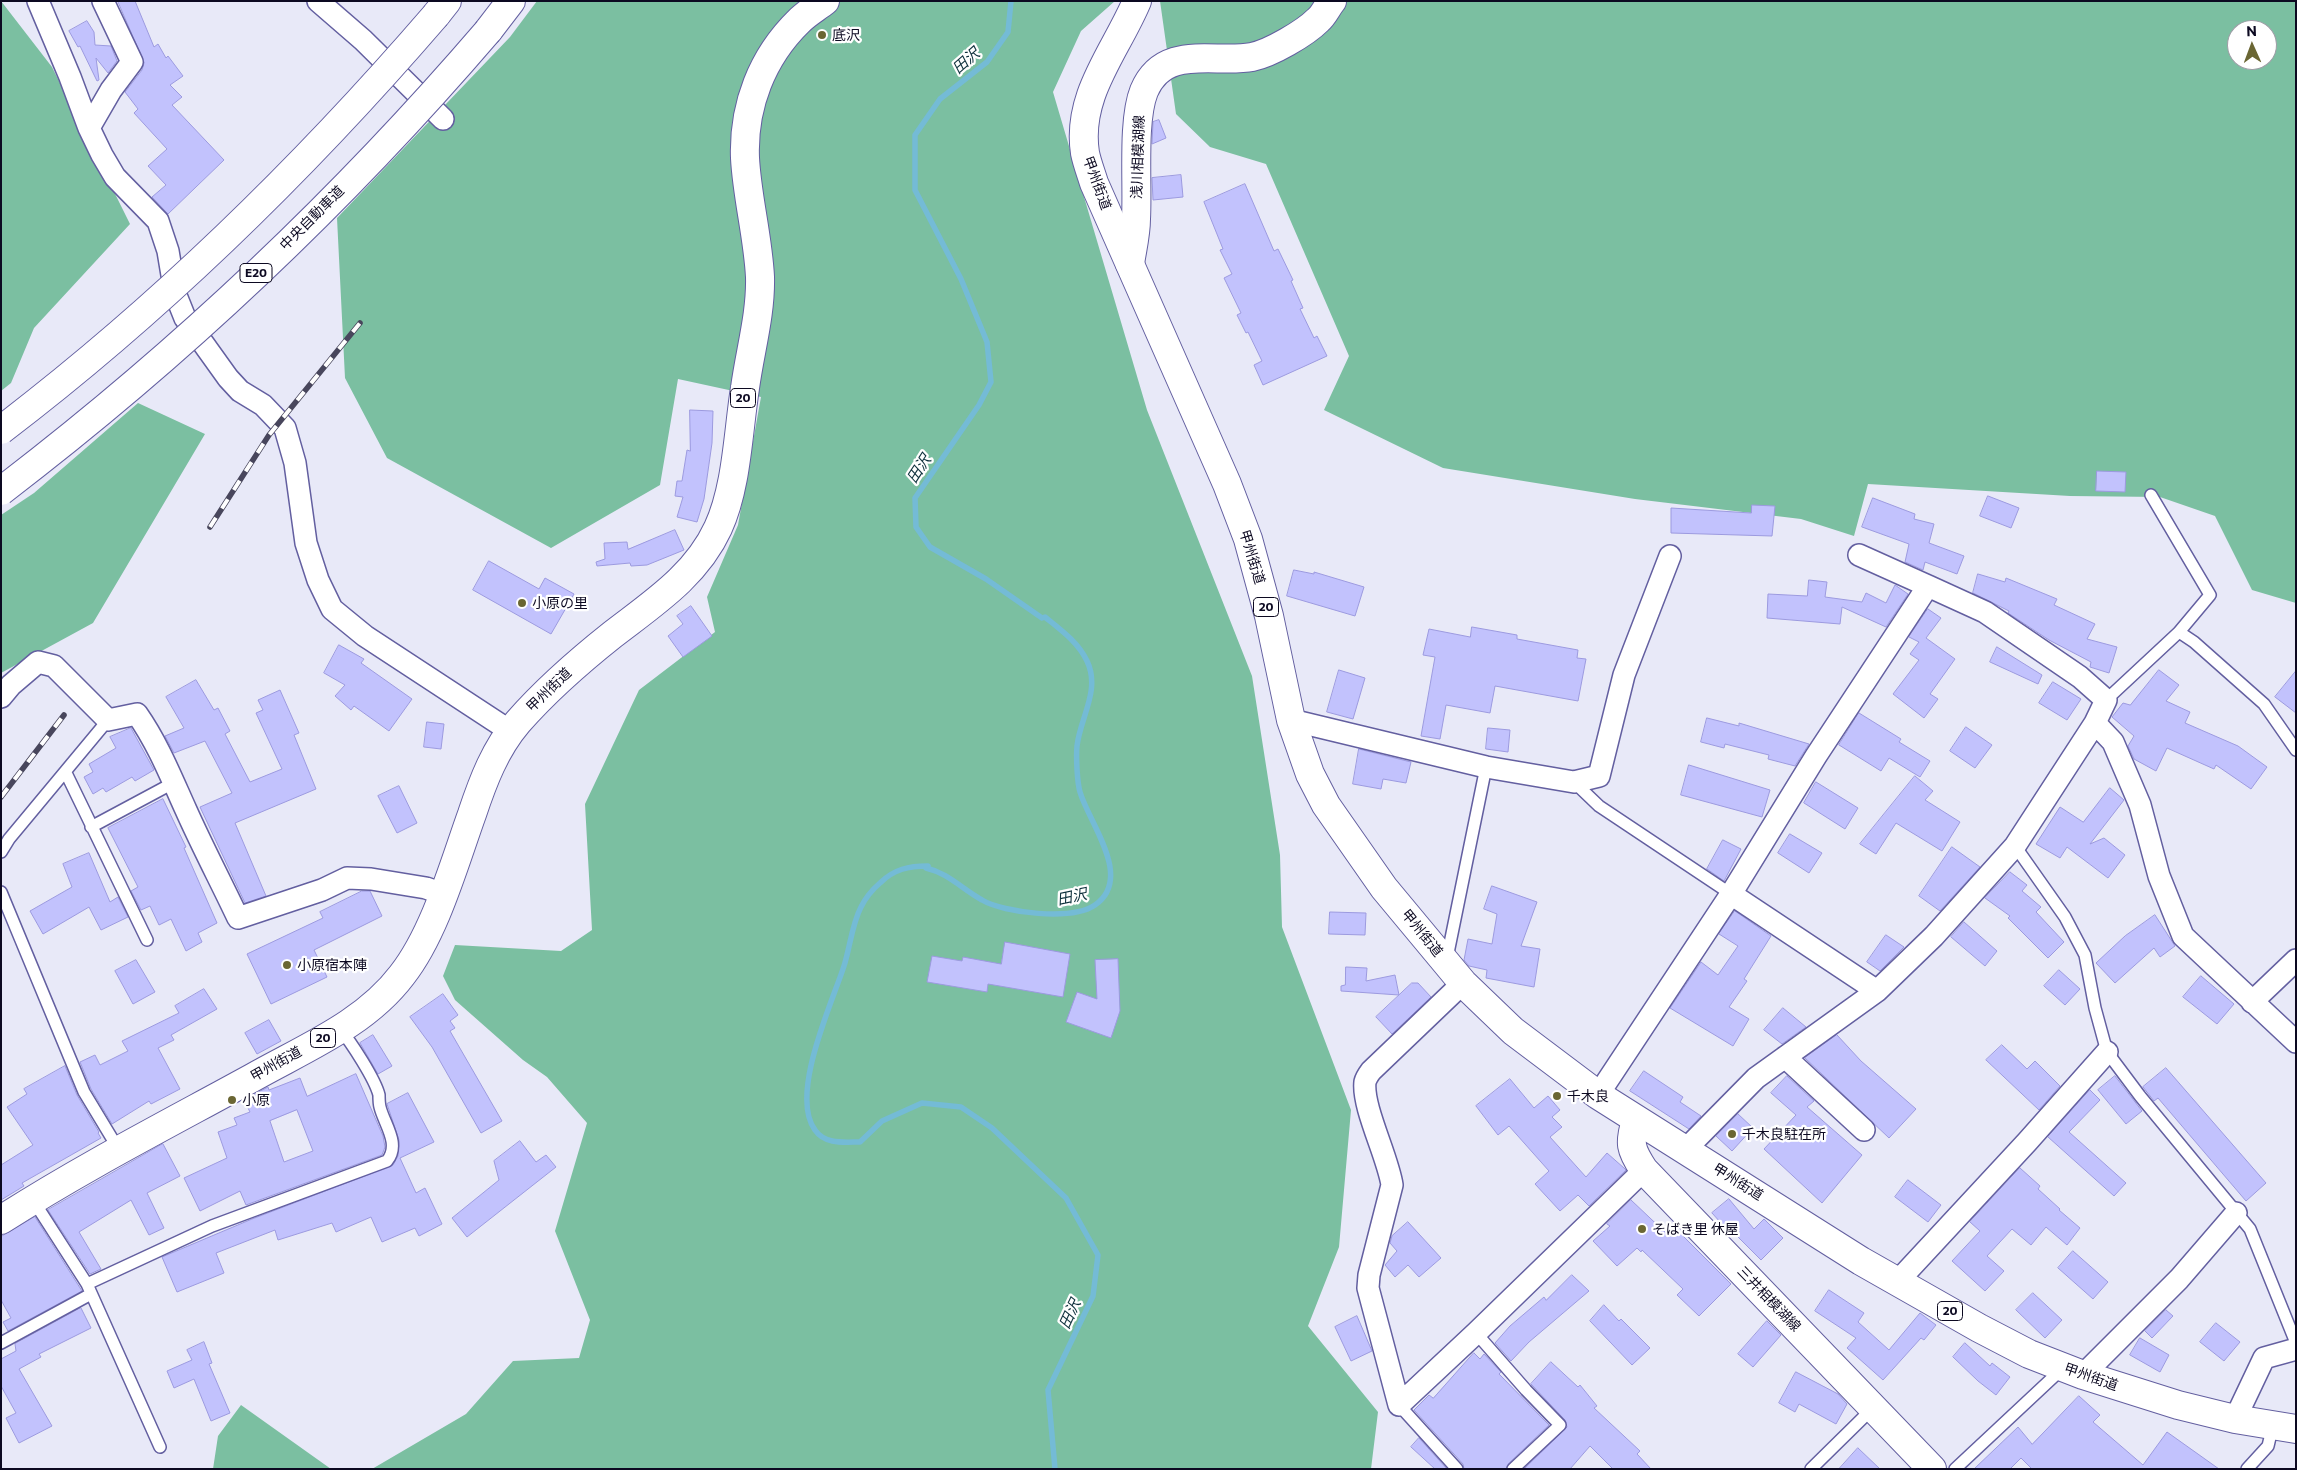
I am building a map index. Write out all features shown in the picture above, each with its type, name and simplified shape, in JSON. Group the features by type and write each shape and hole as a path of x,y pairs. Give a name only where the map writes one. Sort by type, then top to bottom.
{"main road":[{"name":"中央自動車道","path":"1,491 76,434 171,353 241,287 376,154 445,82 511,1"},
{"name":"甲州街道","path":"1,1220 119,1150 364,1014 404,973 422,944 443,894 487,769 510,731 540,696 564,674 678,583 700,560 719,526 735,468 744,390 758,308 760,277 745,160 745,131 749,105 756,84 774,52 799,21 825,1"},
{"name":"甲州街道","path":"1137,1 1127,24 1094,83 1087,105 1084,130 1085,154 1094,183 1227,484 1248,539 1269,616 1291,720 1301,754 1326,805 1384,888 1454,973 1513,1031 1636,1120 1686,1149 1861,1261 2028,1354 2073,1372 2178,1405 2284,1427"},
{"name":"浅川相模湖線","path":"1130,264 1136,221 1138,112 1145,90 1158,71 1177,60 1199,56 1217,58 1253,56 1279,46 1319,20 1332,1"},
{"path":"1,430 47,396 148,310 338,124 442,8"},
{"name":"三井相模湖線","path":"1636,1120 1630,1139 1633,1154 1644,1170 1932,1469"}],"street":[{"path":"38,1 89,128 115,178 158,221 168,251 175,293 185,318 228,378 240,391 263,405 285,428 295,463 306,543 318,580 332,609 365,636 510,731"},
{"path":"89,128 111,90 132,62 103,1"},
{"path":"318,1 363,40 443,119"},
{"path":"1291,720 1486,767 1574,782 1599,776 1624,676 1670,556"},
{"path":"1686,1149 1756,1078 1877,991 1934,936 2015,846 2095,723 2106,700 2080,677 1985,612 1859,556"},
{"path":"1598,1094 1731,894 1816,756 1928,586"},
{"path":"1,697 11,685 38,662 54,666 108,720 136,714 150,732 238,918 322,890 346,878 371,879 426,888 443,894"},
{"path":"2095,723 2113,742 2140,805 2160,876 2182,936 2296,1042"},
{"path":"1731,894 1877,991"},
{"path":"2252,1002 2296,960"},
{"path":"1454,973 1366,1079 1365,1091 1392,1185 1369,1275 1368,1288 1399,1405 1644,1170"},
{"path":"1898,1281 2027,1142 2106,1052"},
{"path":"1785,1057 1864,1130"},
{"path":"2073,1372 2179,1279 2236,1213"},
{"path":"2235,1418 2264,1358 2296,1349"}],"lane":[{"path":"2106,700 2179,632 2210,595 2151,495"},
{"path":"2179,632 2194,642 2264,704 2296,750"},
{"path":"1,852 9,839 66,773 108,720"},
{"path":"1454,973 1486,767"},
{"path":"66,773 90,827 147,940"},
{"path":"90,827 175,782"},
{"path":"1574,782 1599,806 1731,894"},
{"path":"2015,846 2065,918 2086,955 2095,1008 2106,1052 2250,1229 2296,1343"},
{"path":"1,892 84,1092 119,1150"},
{"path":"1,1343 89,1289 212,1226 387,1160 393,1149 392,1137 379,1106 378,1094 352,1043 340,1029"},
{"path":"33,1200 89,1289 160,1447"},
{"path":"1476,1333 1560,1425 1513,1469"},
{"path":"1954,1469 2073,1372"},
{"path":"1399,1405 1457,1469"},
{"path":"1811,1469 1874,1408"},
{"path":"2247,1469 2284,1427"}],"green space":[{"path":"1,1 52,67 130,224 34,328 11,383 1,391"},
{"path":"537,1 1115,1 1081,31 1053,92 1147,410 1252,676 1280,855 1282,927 1351,1110 1339,1247 1308,1326 1378,1412 1371,1469 372,1469 466,1414 513,1361 579,1358 590,1320 555,1231 587,1123 547,1077 523,1060 455,1000 443,976 455,945 561,951 592,930 585,804 639,690 715,632 707,597 738,525 761,397 678,379 660,485 551,548 387,458 345,378 337,218 510,37"},
{"path":"1160,1 2296,1 2296,603 2252,590 2215,516 2160,497 2070,496 1868,484 1854,536 1801,519 1635,499 1443,468 1324,410 1349,356 1266,164 1210,147 1176,114"},
{"path":"138,403 205,434 93,623 1,673 1,515 34,493"},
{"path":"241,1405 331,1469 213,1469 218,1436"}],"building":[{"path":"118,1 135,1 154,47 158,44 166,58 168,56 183,76 170,85 182,97 172,105 224,160 168,214 152,197 166,185 148,166 167,149 134,113 138,109 125,92 142,70 144,63"},
{"path":"87,21 94,32 95,45 111,46 117,61 108,73 96,58 99,80 97,81 80,46 78,47 69,31"},
{"path":"1159,120 1166,138 1152,144 1153,122"},
{"path":"1181,175 1183,197 1153,200 1152,178"},
{"path":"1245,184 1274,251 1278,249 1293,280 1291,281 1303,308 1300,309 1314,338 1317,336 1327,356 1263,385 1254,365 1262,361 1248,332 1246,333 1237,315 1241,313 1224,278 1232,274 1220,250 1223,249 1204,202"},
{"path":"690,410 713,411 712,443 704,499 697,522 677,517 683,497 675,496 677,481 682,481 687,450 690,451"},
{"path":"2097,471 2126,472 2125,492 2096,491"},
{"path":"1988,496 2019,508 2011,528 1980,516"},
{"path":"1873,498 1915,514 1914,519 1934,524 1929,543 1964,556 1957,574 1925,562 1923,570 1905,562 1909,544 1862,527"},
{"path":"1752,505 1775,506 1772,536 1671,533 1671,508 1751,513"},
{"path":"675,530 684,550 647,565 631,566 630,563 597,566 596,562 605,559 604,543 627,542 628,549"},
{"path":"489,561 539,589 545,578 574,594 551,634 473,590"},
{"path":"1294,570 1314,574 1314,572 1364,587 1355,616 1287,596"},
{"path":"1978,574 2005,582 2006,578 2057,599 2054,605 2095,624 2087,639 2117,647 2109,673 2090,667 2091,662 2049,640 2008,613 2009,611 1973,593"},
{"path":"1809,580 1827,582 1825,597 1862,602 1866,593 1886,603 1895,585 1908,594 1886,627 1842,607 1840,624 1767,618 1768,594 1807,596"},
{"path":"691,606 712,636 683,657 668,636 683,624 677,616"},
{"path":"1928,609 1941,618 1926,638 1955,659 1930,694 1938,699 1924,718 1893,694 1919,660 1910,654 1919,642 1909,637"},
{"path":"1472,627 1517,635 1517,639 1578,650 1577,658 1586,659 1578,701 1495,686 1490,713 1446,705 1440,739 1421,736 1435,657 1423,655 1429,629 1470,637"},
{"path":"339,645 364,659 361,663 412,699 389,731 354,706 351,710 335,696 345,685 324,673"},
{"path":"1997,647 2042,675 2038,684 1990,662"},
{"path":"1339,670 1365,678 1353,719 1327,712"},
{"path":"2159,670 2179,685 2166,701 2190,712 2185,723 2238,746 2267,767 2251,789 2216,765 2214,769 2167,748 2156,771 2134,759 2128,746 2134,736 2112,717 2123,703 2130,705"},
{"path":"2296,671 2296,713 2275,697"},
{"path":"196,680 214,710 218,708 230,731 225,734 250,782 282,769 256,713 263,710 258,700 280,690 299,733 294,735 316,789 235,823 266,896 245,903 200,807 232,793 205,741 174,753 165,736 184,728 166,697"},
{"path":"2053,682 2081,699 2067,720 2039,703"},
{"path":"1859,713 1901,739 1899,742 1930,761 1920,777 1889,758 1881,771 1839,745"},
{"path":"1707,718 1739,726 1739,723 1809,744 1795,766 1768,759 1769,755 1725,744 1724,748 1701,742"},
{"path":"427,722 444,724 441,749 424,747"},
{"path":"1966,727 1992,745 1975,768 1950,751"},
{"path":"131,728 154,770 135,781 132,777 106,792 103,788 93,794 84,777 93,772 89,764 116,748 110,737"},
{"path":"1488,728 1510,730 1508,752 1486,749"},
{"path":"1359,749 1411,762 1406,783 1383,779 1381,789 1353,784"},
{"path":"1689,765 1770,790 1762,817 1681,795"},
{"path":"1915,776 1933,791 1925,800 1960,822 1942,851 1896,823 1876,854 1860,844"},
{"path":"1816,782 1858,808 1845,829 1804,803"},
{"path":"399,786 417,823 397,833 378,796"},
{"path":"2110,788 2124,800 2090,844 2104,838 2125,855 2108,878 2067,847 2060,858 2036,844 2060,807 2083,822"},
{"path":"163,799 186,847 184,848 217,923 198,933 202,942 186,951 171,919 159,925 150,906 141,910 131,891 138,887 108,828"},
{"path":"1790,834 1822,853 1809,873 1778,853"},
{"path":"1723,840 1741,849 1724,881 1707,869"},
{"path":"1952,847 1980,867 1940,911 1919,896"},
{"path":"89,853 110,902 118,897 128,917 101,930 89,907 43,934 30,911 72,887 63,864"},
{"path":"2010,872 2027,885 2022,891 2041,907 2036,912 2064,942 2048,958 2008,918 2010,916 1985,898"},
{"path":"1492,886 1537,902 1521,946 1540,949 1534,987 1486,978 1487,970 1469,966 1464,960 1468,939 1492,944 1497,914 1484,909"},
{"name":"小原宿本陣","path":"362,891 370,891 382,916 314,950 327,977 271,1004 247,954 323,918 320,912"},
{"path":"1735,911 1771,936 1744,979 1747,981 1729,1007 1749,1019 1733,1046 1670,1008 1701,962 1718,975 1738,946 1719,934"},
{"path":"1330,912 1366,913 1365,935 1329,934"},
{"path":"2155,915 2175,946 2160,957 2154,948 2115,983 2096,963 2125,936"},
{"path":"1964,922 1997,951 1985,966 1951,937"},
{"path":"1886,935 1904,947 1880,971 1867,962"},
{"path":"1005,942 1070,954 1063,997 988,984 987,992 927,982 932,956 962,961 963,957 1001,964"},
{"path":"1118,959 1120,1011 1111,1038 1066,1022 1077,992 1097,999 1095,960"},
{"path":"136,960 155,992 133,1004 115,971"},
{"path":"1346,967 1367,968 1366,981 1395,975 1399,995 1341,991 1341,986 1345,985"},
{"path":"2059,970 2080,989 2065,1005 2044,986"},
{"path":"2201,976 2234,1004 2217,1024 2183,997"},
{"path":"1412,983 1418,983 1431,997 1392,1034 1376,1017"},
{"path":"204,989 217,1009 171,1035 174,1040 158,1048 180,1089 151,1104 149,1101 112,1124 91,1089 80,1062 95,1055 100,1065 128,1051 122,1041 179,1013 175,1006"},
{"path":"443,994 458,1015 450,1021 455,1028 450,1031 502,1121 481,1133 432,1047 410,1017"},
{"path":"1783,1008 1806,1027 1782,1044 1764,1030"},
{"path":"269,1020 281,1041 257,1054 245,1033"},
{"path":"373,1035 392,1066 378,1074 360,1043"},
{"path":"1837,1035 1861,1061 1916,1109 1889,1138 1805,1058"},
{"path":"2002,1045 2027,1069 2035,1061 2060,1086 2039,1110 1986,1060"},
{"path":"65,1066 77,1095 101,1138 22,1183 24,1186 1,1200 1,1165 33,1145 7,1107 27,1094 24,1089"},
{"path":"2166,1068 2266,1183 2246,1201 2158,1098 2154,1101 2143,1087"},
{"path":"1644,1071 1683,1097 1680,1102 1701,1116 1689,1129 1630,1091"},
{"path":"356,1074 383,1136 385,1147 382,1155 246,1205 240,1191 200,1211 184,1178 227,1158 218,1132 237,1125 234,1118 250,1112 244,1100 268,1087 269,1090 300,1078 307,1096","holes":["297,1110 313,1151 284,1162 270,1121"]},
{"path":"1787,1076 1814,1101 1807,1107 1862,1155 1822,1203 1764,1149 1796,1115 1771,1093"},
{"path":"2115,1076 2142,1111 2126,1124 2098,1090"},
{"path":"1510,1079 1534,1108 1548,1096 1560,1110 1552,1117 1562,1127 1550,1137 1586,1177 1607,1153 1626,1170 1589,1206 1578,1195 1560,1211 1535,1184 1549,1171 1509,1126 1498,1135 1476,1106"},
{"path":"2090,1090 2100,1100 2069,1132 2126,1183 2114,1196 2048,1137"},
{"path":"408,1093 434,1142 400,1158 416,1193 425,1188 442,1224 419,1236 415,1228 382,1242 371,1217 336,1232 332,1223 278,1240 275,1230 216,1253 224,1273 177,1292 162,1257 252,1219 393,1165 398,1156 399,1140 387,1104"},
{"path":"1738,1114 1753,1128 1732,1151 1716,1136"},
{"path":"520,1141 536,1162 546,1155 556,1167 467,1237 452,1218 499,1180 494,1161"},
{"path":"163,1144 180,1176 147,1193 164,1228 149,1235 131,1200 79,1232 101,1269 90,1274 48,1210"},
{"path":"2020,1168 2040,1186 2038,1189 2059,1210 2080,1228 2067,1245 2046,1227 2031,1245 2012,1229 1987,1256 2004,1271 1985,1291 1952,1261 1980,1231 1970,1222"},
{"path":"1908,1180 1941,1205 1928,1222 1895,1197"},
{"path":"1729,1199 1754,1229 1764,1219 1783,1238 1761,1260 1732,1231 1730,1233 1712,1213"},
{"path":"1631,1200 1668,1235 1675,1228 1731,1284 1699,1316 1677,1295 1683,1289 1642,1250 1641,1252 1637,1248 1617,1266 1593,1241 1610,1226 1607,1224"},
{"path":"35,1217 82,1291 8,1331 3,1322 11,1318 1,1300 1,1237"},
{"path":"1408,1222 1441,1258 1419,1277 1408,1265 1395,1277 1385,1265 1397,1251 1390,1243 1392,1236"},
{"path":"2073,1251 2108,1282 2093,1299 2058,1268"},
{"path":"1572,1275 1589,1291 1529,1342 1511,1361 1495,1343 1510,1326 1544,1297 1546,1300"},
{"path":"1829,1290 1864,1313 1858,1322 1889,1350 1920,1313 1936,1325 1924,1340 1921,1338 1883,1380 1847,1348 1856,1338 1815,1311"},
{"path":"2033,1293 2062,1320 2045,1338 2016,1310"},
{"path":"1604,1305 1650,1348 1632,1365 1590,1321"},
{"path":"81,1308 91,1328 39,1354 41,1357 19,1369 52,1426 19,1443 6,1418 16,1413 1,1386 1,1359 16,1351 15,1344"},
{"path":"2166,1310 2173,1316 2152,1338 2145,1331"},
{"path":"1357,1316 1372,1351 1351,1361 1335,1327"},
{"path":"1767,1321 1781,1335 1753,1367 1738,1354"},
{"path":"2216,1323 2240,1342 2224,1361 2200,1342"},
{"path":"2140,1338 2169,1355 2160,1372 2130,1355"},
{"path":"204,1342 212,1363 209,1364 230,1413 211,1421 194,1379 174,1388 167,1371 192,1360 187,1350"},
{"path":"1965,1343 1990,1366 1992,1363 2010,1377 1996,1395 1953,1357"},
{"path":"1474,1353 1480,1359 1484,1354 1501,1372 1499,1374 1549,1425 1508,1464 1506,1469 1464,1469 1463,1464 1414,1410 1429,1395 1433,1398"},
{"path":"1551,1362 1578,1387 1580,1385 1597,1406 1594,1408 1640,1451 1637,1454 1651,1469 1613,1469 1590,1446 1570,1469 1524,1469 1567,1427 1565,1420 1531,1384"},
{"path":"1796,1372 1838,1394 1847,1404 1836,1424 1799,1404 1795,1412 1779,1403"},
{"path":"2079,1396 2100,1415 2093,1422 2143,1465 2167,1432 2219,1469 2032,1469 2021,1458 2010,1469 1974,1469 2018,1427 2032,1444"},
{"path":"1419,1438 1447,1469 1435,1469 1411,1447"},
{"path":"1858,1448 1880,1469 1839,1469"}],"waterway":[{"name":"田沢","path":"1011,1 1008,32 987,62 940,99 915,135 915,190 961,279 987,342 991,382 979,405 915,498 916,527 930,547 986,579 1042,618 1045,617 1069,637 1087,661 1092,683 1077,746 1078,782 1085,805 1106,850 1110,866 1110,880 1106,894 1095,905 1071,913 1055,914 1021,912 992,905 934,870 926,868 928,866 902,869 885,878 869,894 858,914 844,966 815,1049 807,1095 808,1114 815,1130 824,1138 842,1142 860,1142 882,1121 922,1103 961,1107 992,1128 1066,1198 1098,1255 1093,1296 1048,1390 1055,1469"}],"railway":[{"path":"210,527 269,435 360,323"},
{"path":"1,797 64,715"}],"place":[{"name":"底沢","path":"822,35"},
{"name":"小原の里","path":"522,603"},
{"name":"小原宿本陣","path":"287,965"},
{"name":"千木良","path":"1557,1096"},
{"name":"小原","path":"232,1100"},
{"name":"千木良駐在所","path":"1732,1134"},
{"name":"そばき里 休屋","path":"1642,1229"}]}
